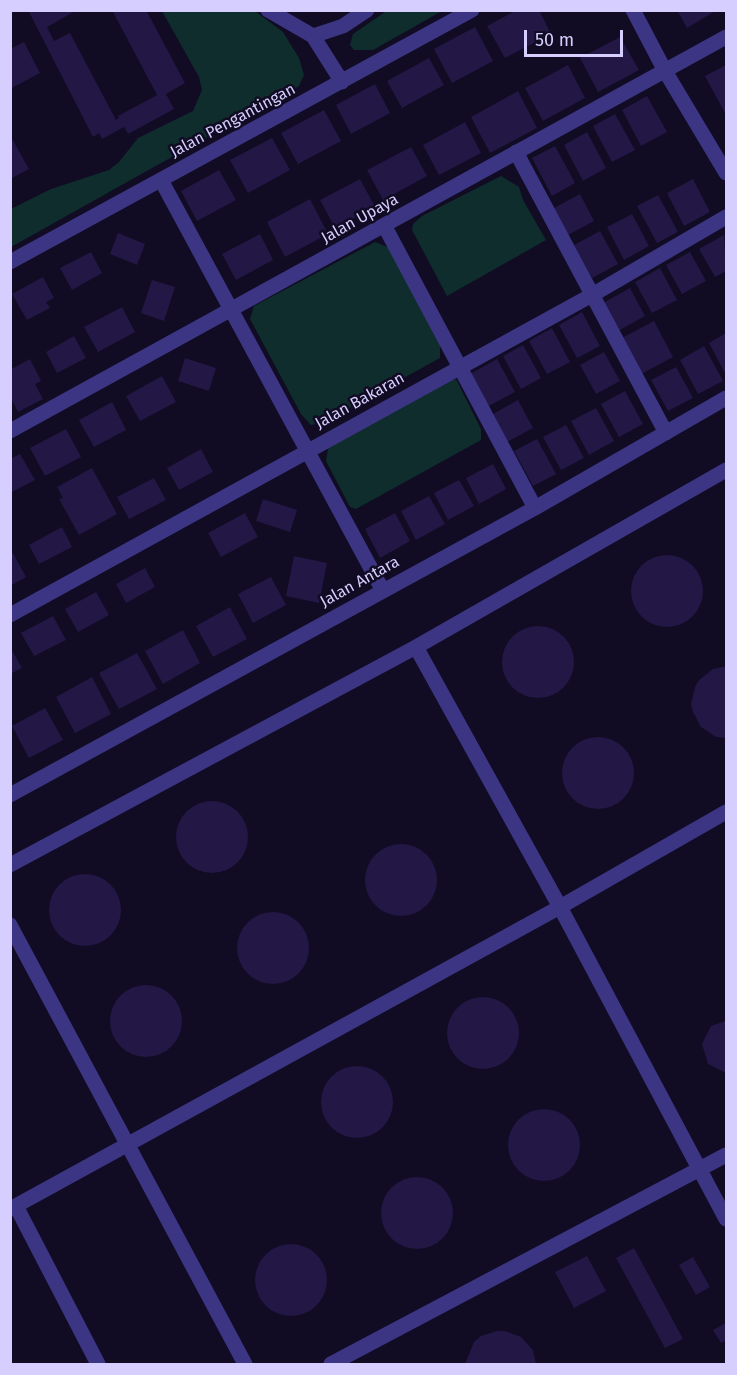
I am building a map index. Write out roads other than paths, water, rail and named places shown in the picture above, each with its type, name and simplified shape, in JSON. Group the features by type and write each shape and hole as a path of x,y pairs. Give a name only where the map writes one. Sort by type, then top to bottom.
{"street":[{"path":"268,10 313,36 342,82"},
{"path":"313,36 343,26 367,10"},
{"name":"Jalan Pengantingan","path":"10,262 472,10"},
{"path":"633,10 664,70 726,173"},
{"name":"Jalan Upaya","path":"10,431 385,227 726,37"},
{"path":"516,152 666,433"},
{"path":"161,180 382,590"},
{"name":"Jalan Bakaran","path":"10,615 592,295 726,218"},
{"path":"385,227 535,508"},
{"name":"Jalan Antara","path":"10,795 535,508 726,398"},
{"path":"10,865 416,647 726,470"},
{"path":"416,647 560,907 726,1219"},
{"path":"98,1365 13,1207 560,907 726,812"},
{"path":"10,925 245,1365"},
{"path":"331,1365 726,1155"}]}
